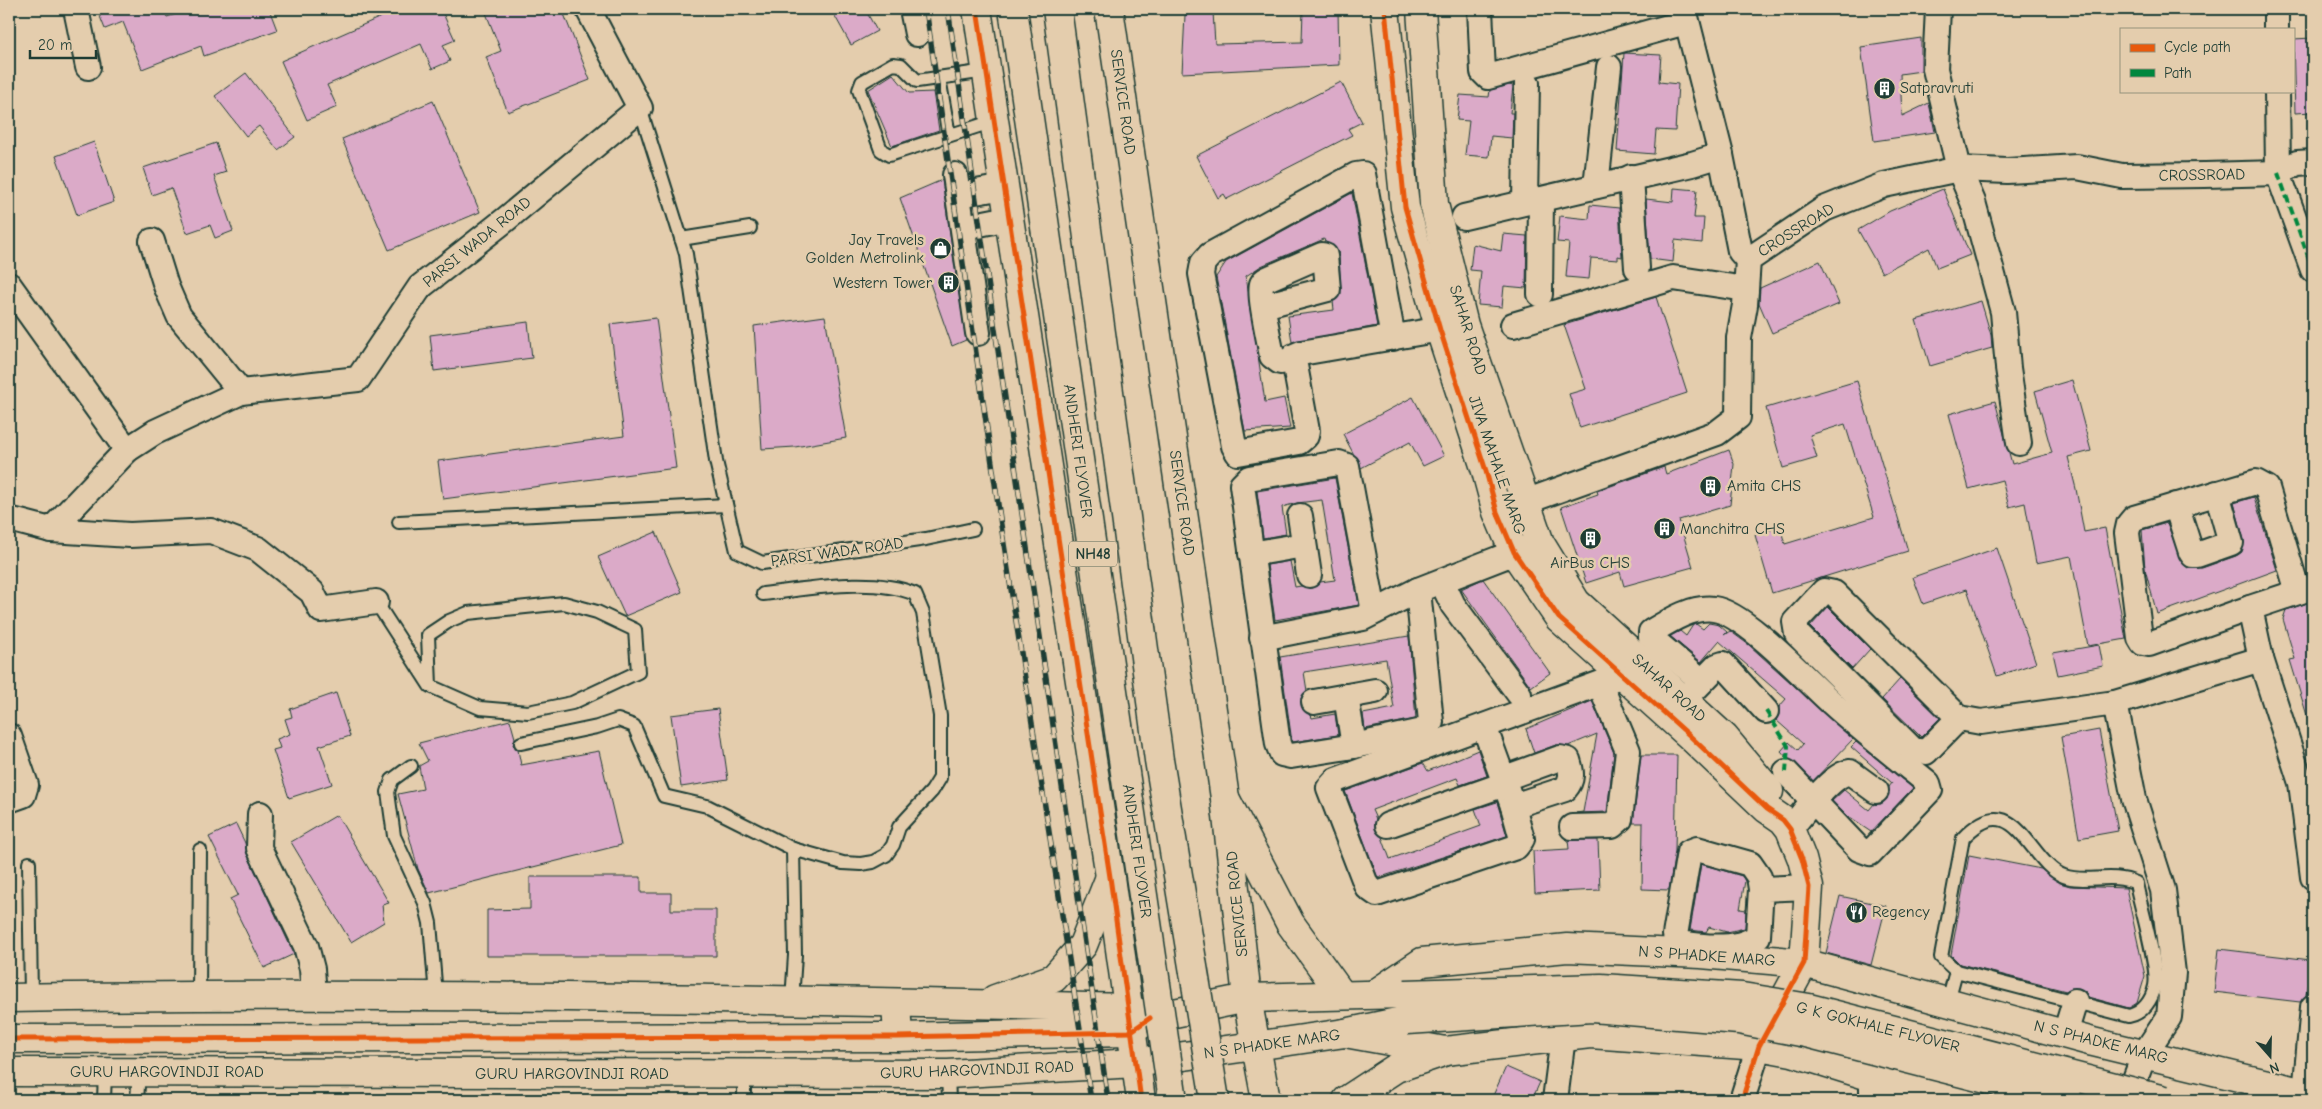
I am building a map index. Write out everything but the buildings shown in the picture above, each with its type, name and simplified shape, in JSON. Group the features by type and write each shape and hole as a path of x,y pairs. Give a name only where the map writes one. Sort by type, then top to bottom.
{"main road":[{"path":"977,9 1110,877 1136,1019 1136,1063 1141,1100"},
{"name":"ANDHERI FLYOVER","path":"1013,9 1173,1100"},
{"name":"NH48","path":"1057,9 1159,760 1215,1100"},
{"name":"SERVICE ROAD","path":"1109,9 1225,798 1247,998 1255,1046"},
{"name":"JIVA MAHALE MARG","path":"1385,9 1405,207 1452,328 1472,430 1497,512 1514,552 1559,618 1611,680 1676,709 1767,809 1786,824"},
{"path":"1388,36 1421,20"},
{"name":"SAHAR ROAD","path":"1421,20 1434,204 1452,328 1499,422 1540,543 1576,602 1676,709"},
{"path":"1396,120 1429,116"},
{"path":"1472,430 1499,422"},
{"path":"1225,798 1290,923 1342,995"},
{"path":"1759,1046 1804,963 1809,887 1802,859 1786,824"},
{"path":"979,1004 1054,978 1083,945 1110,877"},
{"name":"N S PHADKE MARG","path":"1376,993 1422,962 1567,948 1701,954 1804,963 2065,1034 2309,1094"},
{"name":"G K GOKHALE FLYOVER","path":"1376,993 1405,994 1601,988 1742,997 1809,1008 2165,1100"},
{"path":"9,1039 898,1037 1136,1019 1247,998 1376,993"},
{"path":"20,997 314,994 979,1004 1136,1019"},
{"path":"896,1003 898,1037"},
{"name":"G K GOKHALE FLYOVER","path":"1345,1033 1407,1020 1592,1008 1738,1020 1806,1033 2068,1100"},
{"name":"N S PHADKE MARG","path":"1136,1063 1345,1033 1444,1051 1590,1034 1759,1046 1792,1052 1872,1088 1970,1100"},
{"path":"1255,1046 1266,1100"},
{"path":"1347,1100 1396,1068 1444,1051"},
{"name":"GURU HARGOVINDJI ROAD","path":"9,1072 139,1072 744,1087 948,1087 1136,1063"}],"street":[{"path":"76,9 88,67"},
{"name":"PARSI WADA ROAD","path":"51,530 127,450 155,432 241,392 358,380 420,287 505,220 640,108 588,9"},
{"path":"912,9 917,34"},
{"path":"1480,9 1483,72 1488,77 1685,16 1721,155 1740,251 1748,260"},
{"path":"1938,9 1935,69 1959,169 1973,202 2003,312 2008,368 2019,443"},
{"path":"2276,9 2276,28"},
{"path":"1596,186 1609,67"},
{"path":"1527,84 1540,294"},
{"path":"2277,92 2278,173 2313,270"},
{"path":"1464,217 1692,164 1721,155"},
{"name":"CROSSROAD","path":"1497,512 1717,433 1738,417 1739,338 1748,260 1824,209 1884,185 1959,169 2007,171 2077,167 2122,176 2278,173 2298,163 2313,162"},
{"path":"1393,338 1365,176 1361,174 1210,255 1203,263 1202,274 1236,452 1242,453 1299,442 1306,436 1307,431 1294,356 1301,353 1393,338 1452,328"},
{"path":"1631,177 1637,268"},
{"path":"978,333 957,185 1004,187"},
{"path":"964,227 1009,218"},
{"path":"152,241 166,286 180,316 241,392"},
{"path":"1513,326 1672,278 1746,290"},
{"path":"9,286 127,450"},
{"path":"1264,306 1272,356 1280,362 1294,360"},
{"path":"1374,612 1347,466 1339,463 1249,478 1242,485 1262,638 1278,744 1282,754 1291,756 1354,746 1423,730 1431,722 1418,590"},
{"path":"2256,482 2267,488 2306,589 2149,644 2141,641 2127,533 2129,524 2134,518 2217,493 2256,482"},
{"path":"2176,505 2191,552 2193,555 2197,555 2231,543 2217,493"},
{"path":"1300,516 1308,575"},
{"path":"9,519 51,530 130,535 211,531 258,549 312,592 321,610 376,602"},
{"path":"1262,638 1363,618 1418,590 1540,543"},
{"path":"1251,554 1304,545"},
{"path":"1442,582 1453,605 1519,694"},
{"path":"1959,718 1926,752 1913,750 1797,634 1795,622 1824,591 1834,593 1959,718 1981,722 2115,703 2261,659"},
{"path":"1702,681 1650,638 1651,632 1676,618 1704,608 1717,609 1744,622 1832,703 1928,783 1930,790 1870,853 1859,849 1786,772"},
{"path":"2250,608 2261,659 2301,783 2313,877"},
{"path":"1676,709 1717,666 1723,664 1766,710"},
{"path":"1484,726 1522,838 1516,847 1377,894 1367,887 1329,788 1336,780 1484,726 1611,680 1628,751 1620,819 1612,826 1572,827"},
{"path":"1314,702 1375,691"},
{"path":"1346,696 1354,746"},
{"path":"2115,703 2134,799 2163,890 2173,973 2169,1017 2145,1053 2127,1100"},
{"path":"9,736 26,785 22,795 9,800"},
{"path":"1786,824 1814,801 1842,773 1850,772 1876,791"},
{"path":"1388,825 1507,790"},
{"path":"260,814 258,848 306,946 312,969 314,994"},
{"path":"1697,849 1750,864 1759,877 1761,889 1758,936 1750,942 1703,947 1681,943 1675,935 1689,852 1697,849"},
{"path":"1761,889 1809,887"},
{"path":"2065,1034 2075,1002"},
{"path":"2309,1094 2313,1007"},
{"path":"1555,1100 1563,1037"},
{"path":"1742,1100 1759,1046"}],"lane":[{"path":"986,71 917,81 901,65 893,64 862,82 859,90 881,150 889,155 994,121"},
{"path":"939,78 949,136"},
{"name":"PARSI WADA ROAD","path":"640,108 686,254 716,461 737,551 762,563 926,539 973,529"},
{"path":"681,239 750,228"},
{"path":"399,522 726,505"},
{"path":"521,743 597,727 618,720 634,726 664,796 707,806 793,849 843,863 861,864 873,862 886,855 893,845 899,827 932,790 940,778 940,716 924,613 915,594 900,588 845,586 763,594"},
{"path":"376,602 430,686 480,708 528,712 572,703 638,672 635,630 597,612 564,603 468,613 449,621 428,635 430,686"},
{"path":"411,766 392,780 388,792 394,836 424,903 430,923 436,996"},
{"path":"1988,820 2004,820 2021,832 2055,872 2066,877 2125,878 2136,883 2154,967 2155,986 2145,1009 2139,1014 2129,1016 1956,971 1941,957 1962,838 1972,828 1988,820"},
{"path":"792,1001 795,955 793,849"},
{"path":"199,995 200,850"},
{"path":"20,997 29,863"},
{"path":"1948,1002 1956,971"},
{"path":"104,1100 105,1072"},
{"path":"137,1100 139,1072"}],"railway":[{"path":"926,9 1001,525 1091,1100"},
{"path":"948,9 1108,1100"}],"marked path":[{"path":"2278,173 2313,270"},
{"path":"1766,711 1788,746 1786,772"}],"cycle path":[{"path":"977,9 1110,877 1141,1100"},
{"path":"1385,9 1405,207 1440,330 1486,471 1497,512 1514,552 1559,618 1689,735 1767,809 1783,820 1790,829 1802,859 1809,887 1804,963 1759,1046 1742,1100"},
{"path":"9,1039 898,1037 1130,1032 1150,1018"}],"place":[{"name":"Satpravruti","path":"1884,88"},
{"name":"Jay Travels Golden Metrolink","path":"940,249"},
{"name":"Western Tower","path":"948,283"},
{"name":"Amita CHS","path":"1711,486"},
{"name":"Manchitra CHS","path":"1664,529"},
{"name":"AirBus CHS","path":"1590,539"},
{"name":"Regency","path":"1856,912"}]}
